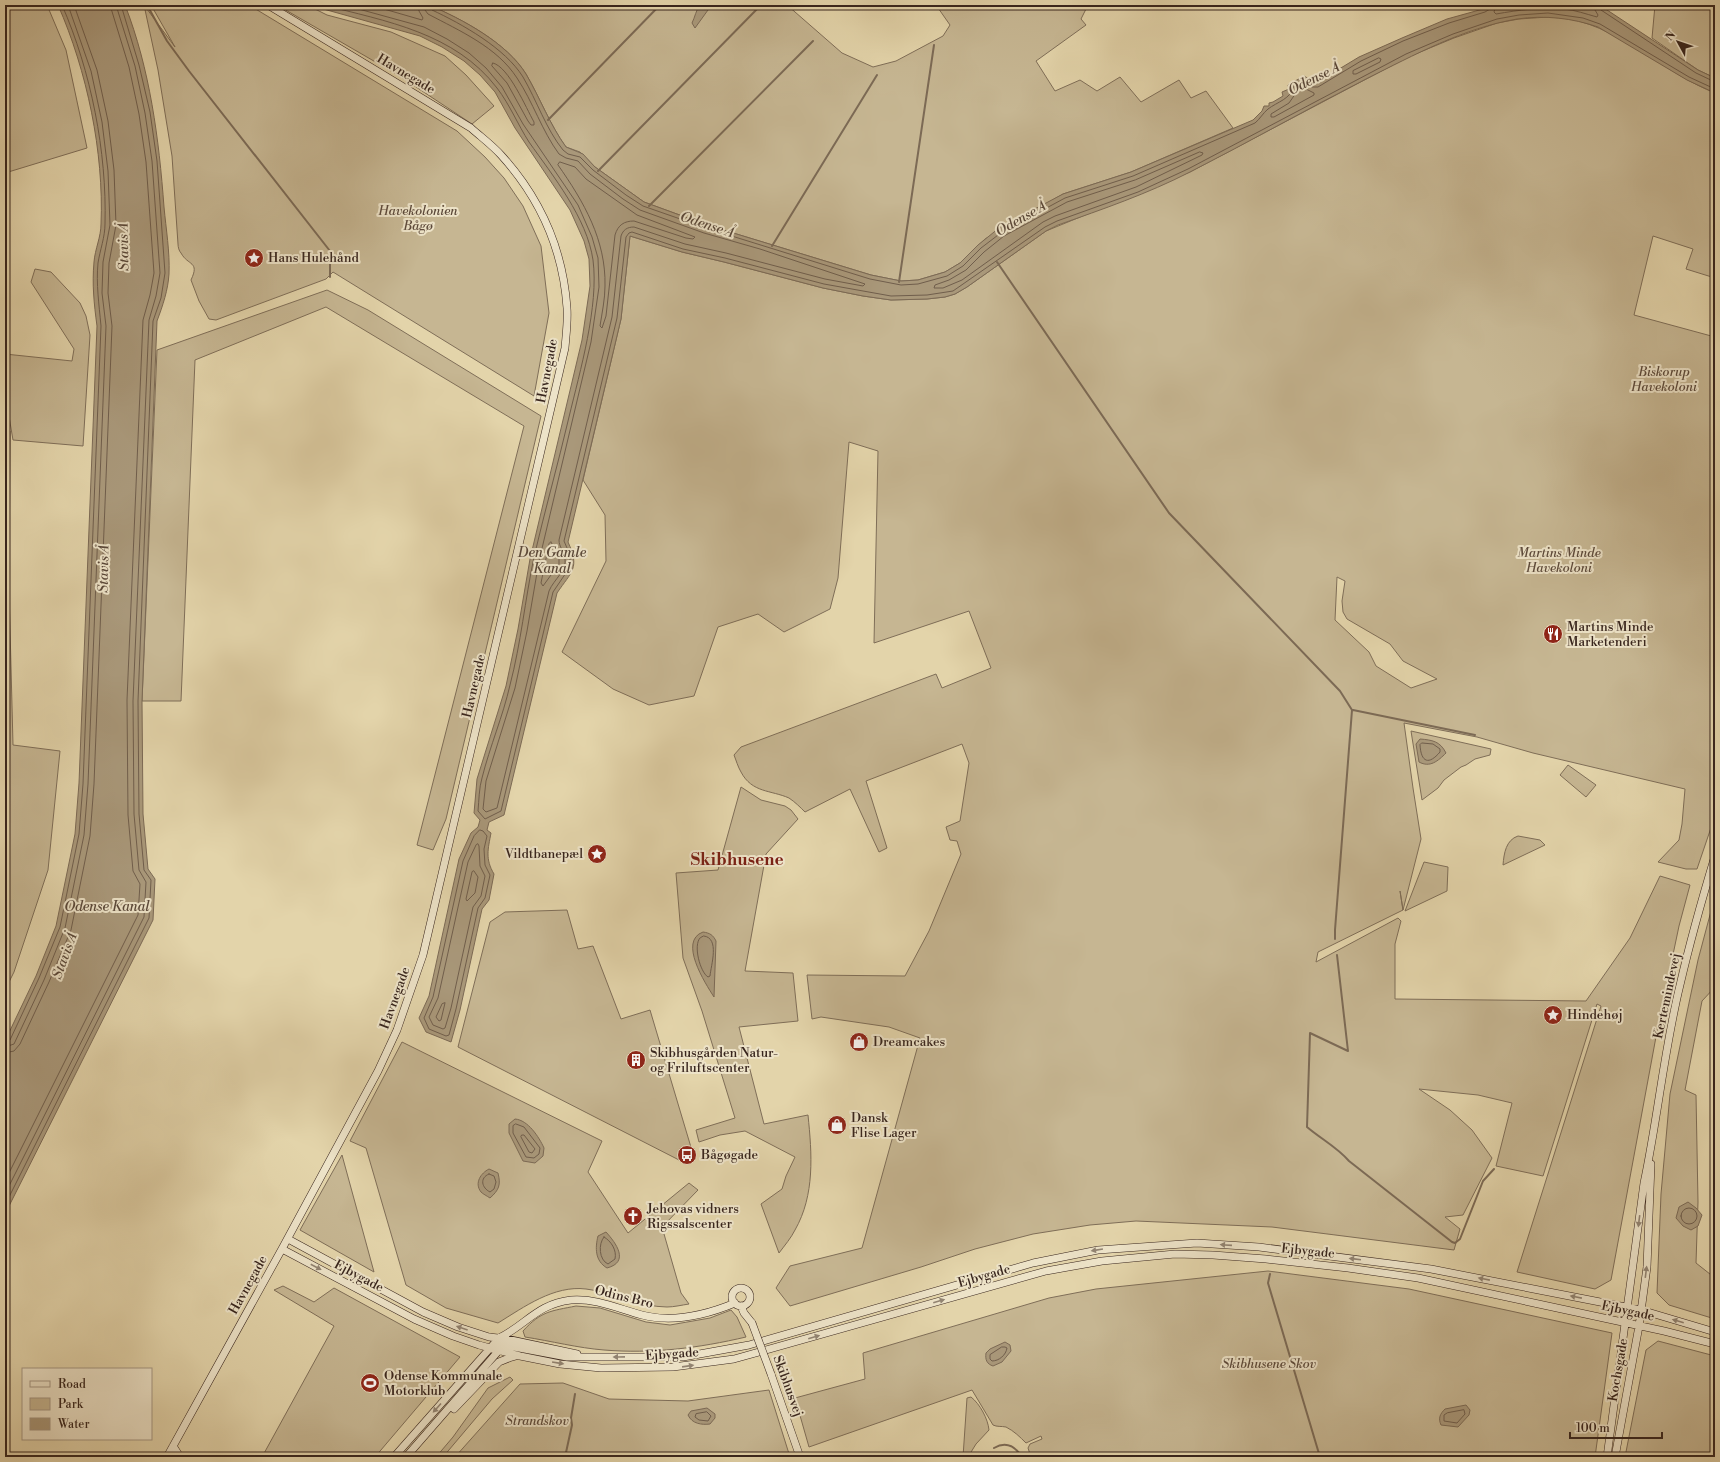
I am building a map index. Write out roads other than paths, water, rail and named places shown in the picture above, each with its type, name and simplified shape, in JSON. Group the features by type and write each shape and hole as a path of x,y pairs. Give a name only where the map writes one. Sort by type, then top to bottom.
{"main road":[{"name":"Havnegade","path":"167,1457 288,1239 380,1067 397,1030 423,955 565,348 567,309 562,272 553,239 540,208 523,181 500,153 471,128 268,5"},
{"name":"Kertemindevej","path":"1626,1323 1644,1183 1662,1080 1680,986 1715,856"},
{"name":"Kertemindevej","path":"1641,1310 1647,1267 1652,1143"},
{"name":"Ejbygade","path":"288,1239 423,1312 458,1327 499,1338 509,1335 594,1358 683,1357 742,1346 1033,1263 1098,1250 1198,1243 1259,1247 1371,1260 1439,1271 1641,1310 1715,1332"},
{"name":"Ejbygade","path":"282,1249 414,1319 453,1336 491,1348 501,1348 520,1356 560,1364 608,1368 674,1367 734,1359 1046,1271 1102,1261 1175,1254 1266,1259 1403,1276 1486,1292 1715,1344"},
{"name":"Odins Bro","path":"442,1416 501,1348 509,1335 538,1310 570,1300 589,1300 643,1315 661,1318 680,1318 739,1302"},
{"name":"Skibhusvej","path":"739,1302 744,1313 752,1323 800,1457"},
{"name":"Kochsgade","path":"1615,1457 1641,1310"},
{"name":"Kochsgade","path":"1607,1457 1626,1323"},
{"path":"394,1457 499,1338"},
{"path":"501,1348 567,1357 594,1358"},
{"path":"406,1457 442,1416 454,1409 499,1362 520,1356"},
{"path":"173,1446 180,1457"}],"water":[{"name":"Odense Kanal","path":"58,5 125,5 134,29 147,79 159,156 169,274 165,298 157,321 142,701 143,814 148,869 155,879 153,920 5,1214 5,1041 36,976 56,926 75,834 79,783 97,326 93,270 101,229 101,197 100,169 92,112 77,57"},
{"path":"309,5 429,5 455,17 496,42 518,63 526,74 555,130 566,147 583,154 595,167 644,202 707,225 871,275 901,281 918,280 945,272 960,263 978,245 999,228 1063,194 1131,172 1253,120 1262,111 1264,106 1269,106 1269,103 1283,96 1282,92 1289,89 1288,85 1304,76 1316,83 1359,57 1447,19 1483,9 1489,5 1601,6 1698,70 1715,78 1715,93 1687,80 1598,27 1568,19 1548,17 1517,19 1497,23 1440,43 1402,61 1174,180 1125,201 1058,225 1046,231 967,287 955,294 945,297 891,300 863,296 823,288 682,252 630,236 621,319 568,542 572,551 574,564 573,569 557,593 504,815 489,822 487,830 491,833 488,859 494,874 489,900 482,909 460,1010 451,1042 426,1032 419,1018 429,996 459,859 471,833 478,827 480,820 474,813 477,779 506,686 518,629 530,559 582,340 590,286 589,259 584,241 570,210 515,128 495,92 480,75 464,61 442,47 420,36"},
{"path":"700,5 708,5 708,10 695,28 692,23"},
{"path":"1420,739 1435,742 1444,749 1446,753 1434,763 1423,764 1419,762 1416,744"},
{"path":"703,932 714,937 716,941 714,997 700,973 693,953 693,944 696,937"},
{"path":"515,1119 524,1122 529,1126 536,1134 544,1148 543,1156 535,1163 523,1161 509,1133 509,1124"},
{"path":"489,1169 498,1173 499,1181 497,1190 490,1198 481,1192 478,1185 479,1179 483,1173"},
{"path":"1688,1202 1702,1215 1698,1226 1691,1230 1683,1226 1676,1218 1679,1207"},
{"path":"606,1232 614,1241 619,1252 618,1261 614,1265 607,1268 600,1262 596,1250 598,1236"},
{"path":"1005,1342 1010,1345 1011,1351 1002,1362 993,1366 989,1364 986,1360 986,1353 990,1349"},
{"path":"1466,1405 1470,1410 1469,1415 1458,1427 1441,1425 1440,1416 1445,1409"},
{"path":"707,1408 715,1414 715,1418 710,1424 695,1422 688,1415 691,1411"}],"waterway":[{"path":"147,5 167,41 189,71 330,251 330,277"},
{"path":"548,120 660,5"},
{"path":"598,171 760,6"},
{"path":"649,206 813,41"},
{"path":"899,282 934,45"},
{"path":"772,246 877,75"},
{"path":"997,262 1169,513 1340,691 1352,710 1335,939"},
{"path":"1353,710 1475,735"},
{"path":"1337,955 1348,1051 1310,1033 1307,1127 1455,1243 1460,1239 1483,1181 1494,1169"},
{"path":"1270,1274 1268,1283 1320,1457"},
{"path":"565,1457 572,1425 571,1418 575,1394"},
{"path":"994,1448 1002,1445 1010,1446 1013,1447 1022,1457"}],"place":[{"name":"Hans Hulehånd","path":"254,258"},
{"name":"Martins Minde Marketenderi","path":"1553,634"},
{"name":"Vildtbanepæl","path":"597,854"},
{"name":"Hindehøj","path":"1553,1015"},
{"name":"Dreamcakes","path":"859,1042"},
{"name":"Skibhusgården Natur- og Friluftscenter","path":"636,1060"},
{"name":"Dansk Flise Lager","path":"837,1125"},
{"name":"Bågøgade","path":"687,1155"},
{"name":"Jehovas vidners Rigssalscenter","path":"633,1216"},
{"name":"Odense Kommunale Motorklub","path":"370,1383"}],"district":[{"name":"Skibhusene","path":"737,860"}],"water label":[{"name":"Odense Å","path":"1314,79"},
{"name":"Odense Å","path":"1021,219"},
{"name":"Odense Å","path":"707,225"},
{"name":"Stavis Å","path":"124,247"},
{"name":"Den Gamle Kanal","path":"552,562"},
{"name":"Stavis Å","path":"104,569"},
{"name":"Stavis Å","path":"65,956"}],"park label":[{"name":"Havekolonien Bågø","path":"418,218"},
{"name":"Biskorup Havekoloni","path":"1664,380"},
{"name":"Martins Minde Havekoloni","path":"1559,560"},
{"name":"Skibhusene Skov","path":"1269,1364"},
{"name":"Strandskov","path":"537,1421"}]}
